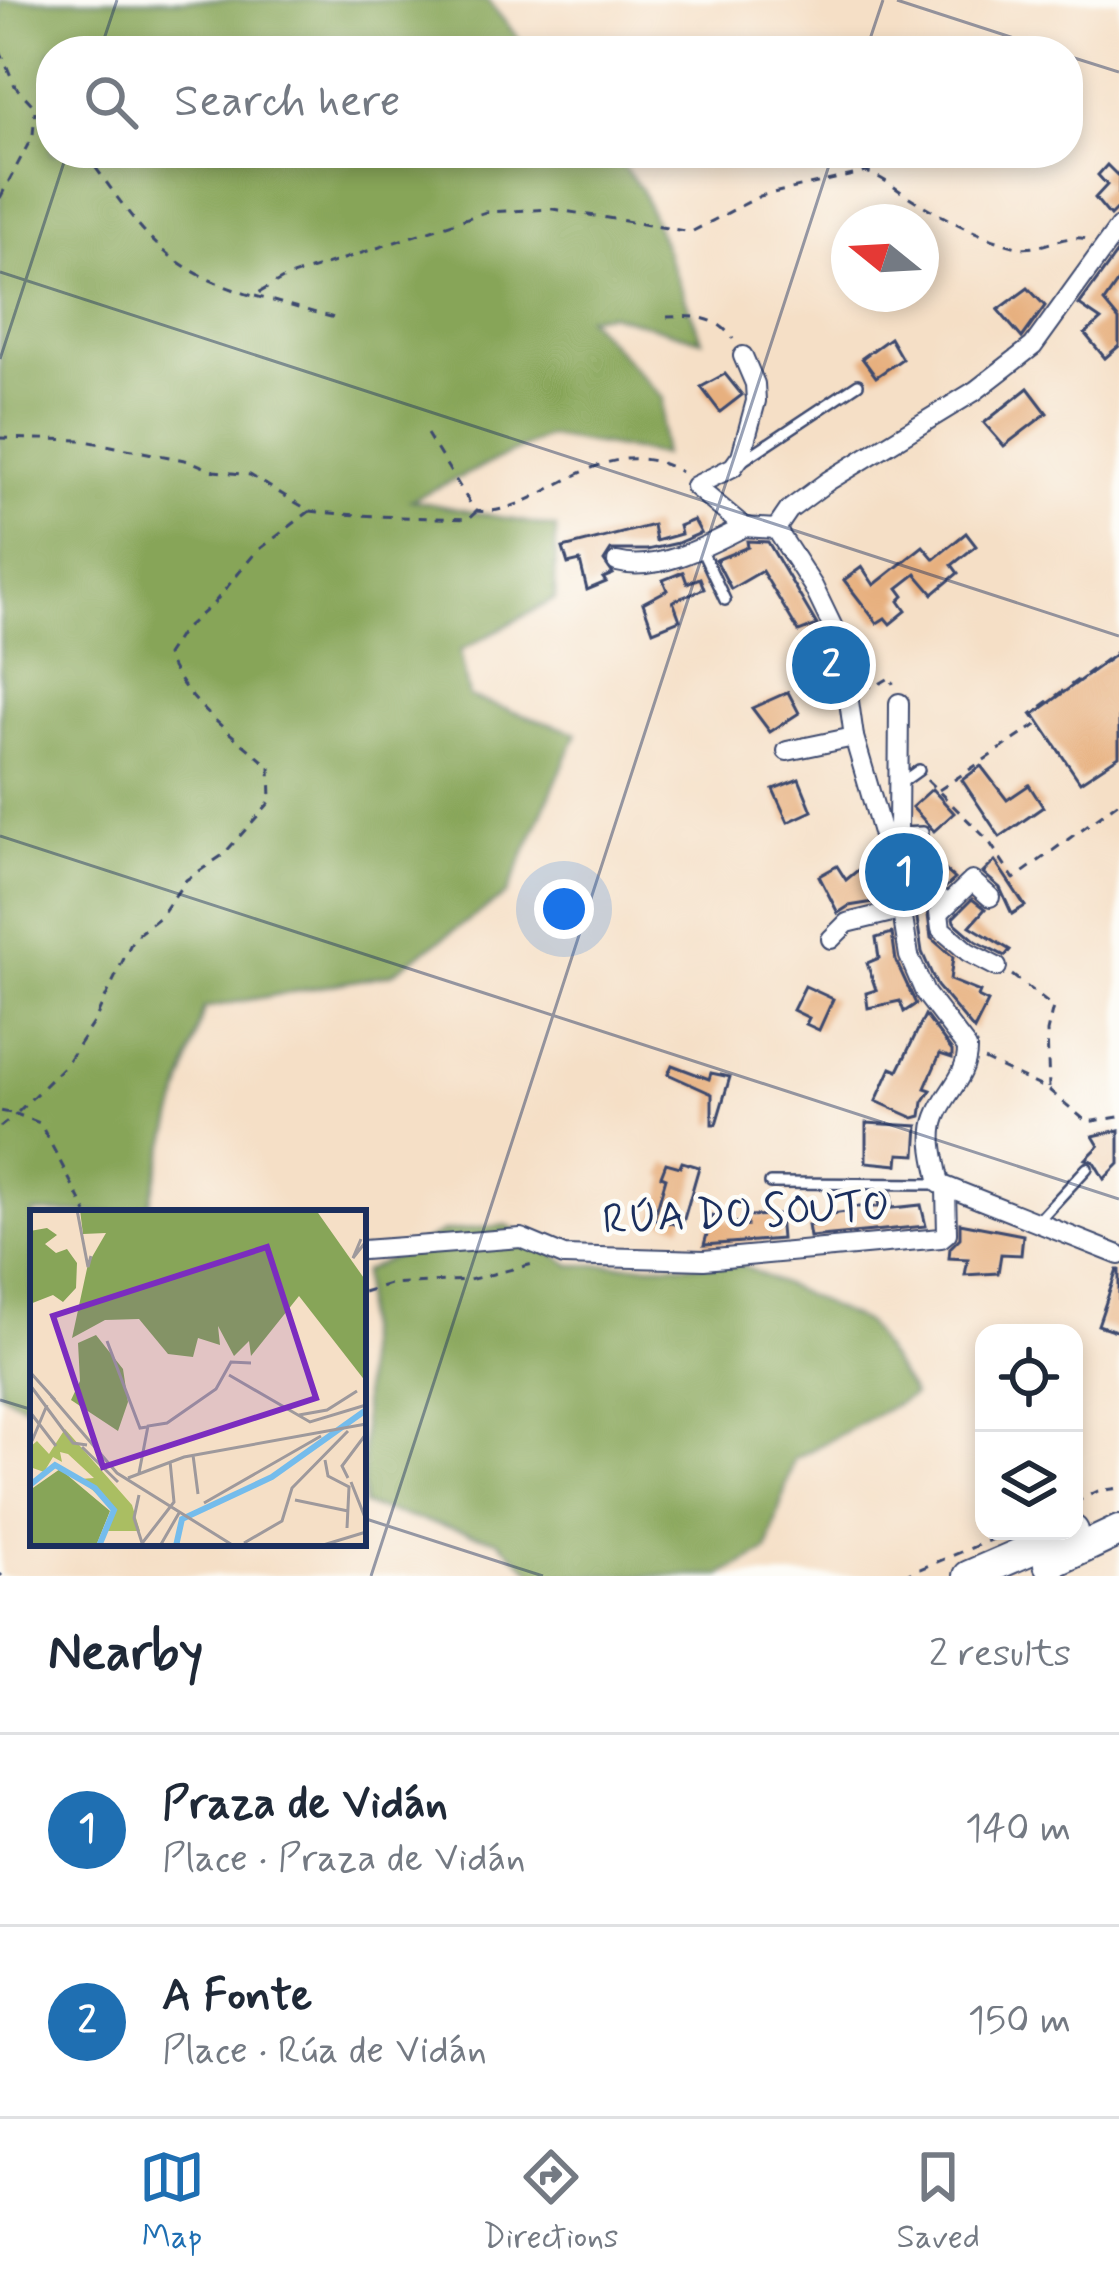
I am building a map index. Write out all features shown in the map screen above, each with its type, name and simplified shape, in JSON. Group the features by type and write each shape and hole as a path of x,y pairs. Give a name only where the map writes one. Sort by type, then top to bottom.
{"main road":[{"path":"1083,1526 1119,1507"},
{"path":"1022,1576 1119,1531"},
{"path":"969,1576 1053,1540"},
{"path":"1072,1576 1119,1554"}],"street":[{"path":"776,529 789,510 829,481 974,391 1033,346 1119,227"},
{"path":"742,356 755,384 746,442 733,467 694,486 744,527"},
{"path":"617,562 649,562 744,527 776,529"},
{"path":"776,529 813,586 841,644 854,737 892,838"},
{"path":"899,703 892,838 900,910 909,956 925,993 962,1037 968,1057 966,1069 934,1122 933,1142 943,1187 1119,1255"},
{"path":"787,752 854,737"},
{"path":"893,869 948,904"},
{"path":"990,897 972,881 939,913 941,928 968,952 997,967"},
{"path":"831,939 847,922 900,910"},
{"name":"RÚA DO SOUTO","path":"366,1250 521,1238 564,1256 704,1260 941,1238 947,1233 943,1187"}],"lane":[{"path":"733,467 858,384"},
{"path":"700,547 725,600"},
{"path":"898,785 919,770"},
{"path":"892,838 923,832"},
{"path":"1037,1222 1087,1168"},
{"path":"770,1183 943,1187"}],"path":[{"path":"0,50 15,86 35,111 33,135 0,198"},
{"path":"97,168 154,246 192,272 254,296 338,319"},
{"path":"254,296 283,279 486,212 553,208 691,232 760,196 866,172 1013,246 1034,248 1080,236 1101,246"},
{"path":"667,317 692,316 719,323 742,356"},
{"path":"427,434 467,502 478,511"},
{"path":"0,438 80,440 190,461 214,471 250,475 310,511 371,518 413,515 468,520 478,511 627,459 665,463 681,471 694,486"},
{"path":"0,1127 65,1065 95,1020 134,937 160,916 186,880 223,855 271,801 270,767 208,716 176,679 166,655 181,632 214,603 256,552 310,511"},
{"path":"937,791 1038,724 1031,714 1119,650"},
{"path":"844,675 874,687 891,677 899,703"},
{"path":"919,770 988,840 1014,879 1119,802"},
{"path":"997,967 1053,1006 1048,1032 1049,1090"},
{"path":"968,1057 1049,1090 1087,1122 1119,1117"},
{"path":"0,1111 40,1123 85,1210"},
{"path":"366,1291 389,1284 469,1280 564,1256"},
{"path":"1083,1498 1119,1488"},
{"path":"904,1576 993,1540"}],"green space":[{"path":"0,0 487,0 517,36 36,36 36,168 624,168 641,189 702,340 609,314 586,317 663,398 662,455 548,436 411,500 556,528 555,599 460,651 469,697 577,733 507,894 391,974 204,1008 148,1210 30,1210 30,1408 0,1392"},
{"path":"507,1225 571,1265 741,1265 866,1323 913,1395 794,1459 767,1551 720,1576 537,1576 497,1540 366,1506 366,1270 443,1232"}],"building":[{"path":"1107,165 1119,172 1119,207 1110,216 1095,198 1107,185 1098,175"},
{"path":"1119,250 1119,280 1104,302 1119,320 1119,346 1105,358 1085,334 1101,320 1079,305"},
{"path":"1028,288 1045,306 1022,338 998,310"},
{"path":"890,338 902,359 876,377 862,358"},
{"path":"725,374 742,395 720,412 701,387"},
{"path":"1028,388 1047,413 1004,446 984,423"},
{"path":"694,520 701,533 678,543 647,550 611,550 604,561 613,574 587,590 580,561 568,564 563,548 653,525 656,541 681,534 679,526"},
{"path":"966,533 976,546 952,565 958,573 933,594 916,574 898,588 906,611 890,624 885,618 877,623 844,580 862,567 874,585 923,546 934,559"},
{"path":"747,541 768,542 817,625 799,632 762,571 731,589 716,560 748,547"},
{"path":"683,572 687,583 700,578 704,589 673,601 680,620 653,631 643,603 667,590 663,580"},
{"path":"1119,652 1119,756 1080,782 1034,714"},
{"path":"788,692 799,713 770,732 752,708"},
{"path":"981,766 1007,800 1029,785 1043,807 1000,837 962,780"},
{"path":"799,779 812,811 788,822 773,789"},
{"path":"932,789 954,813 934,831 912,807"},
{"path":"913,841 955,879 946,887 904,861 901,848"},
{"path":"869,861 886,900 849,906 838,913 819,876 837,866 846,880"},
{"path":"995,861 1025,906 1012,914 1000,888 983,873"},
{"path":"914,899 927,907 931,938 953,957 950,980 980,992 978,997 988,1002 974,1030 937,986 922,952"},
{"path":"972,899 985,909 970,926 1010,950 1005,956 976,941 954,922"},
{"path":"892,933 896,961 916,1004 904,1012 900,1001 868,1008 866,993 876,990 867,963 879,958 876,938"},
{"path":"805,986 833,999 819,1030 793,1010"},
{"path":"925,1015 952,1051 952,1058 940,1054 925,1088 931,1090 921,1116 914,1118 876,1101 891,1068 898,1071"},
{"path":"672,1065 709,1079 711,1073 730,1077 716,1124 712,1124 712,1094 668,1074"},
{"path":"866,1123 918,1126 916,1155 899,1154 898,1165 866,1162"},
{"path":"1119,1130 1119,1164 1104,1179 1094,1162 1086,1159 1099,1146 1093,1136"},
{"path":"682,1162 699,1167 682,1226 654,1219 666,1163 680,1167"},
{"path":"877,1193 891,1193 892,1208 921,1205 926,1226 810,1237 808,1225 816,1225 815,1220 825,1215 853,1211 853,1207 879,1207"},
{"path":"779,1215 781,1239 704,1245 712,1216 747,1226 747,1216"},
{"path":"960,1223 1023,1235 1021,1255 1001,1254 998,1273 965,1275 968,1259 949,1258 950,1248 960,1238"},
{"path":"1119,1270 1119,1332 1098,1325"}],"place":[{"name":"A Fonte","path":"831,665"},
{"name":"Praza de Vidán","path":"904,872"}]}
